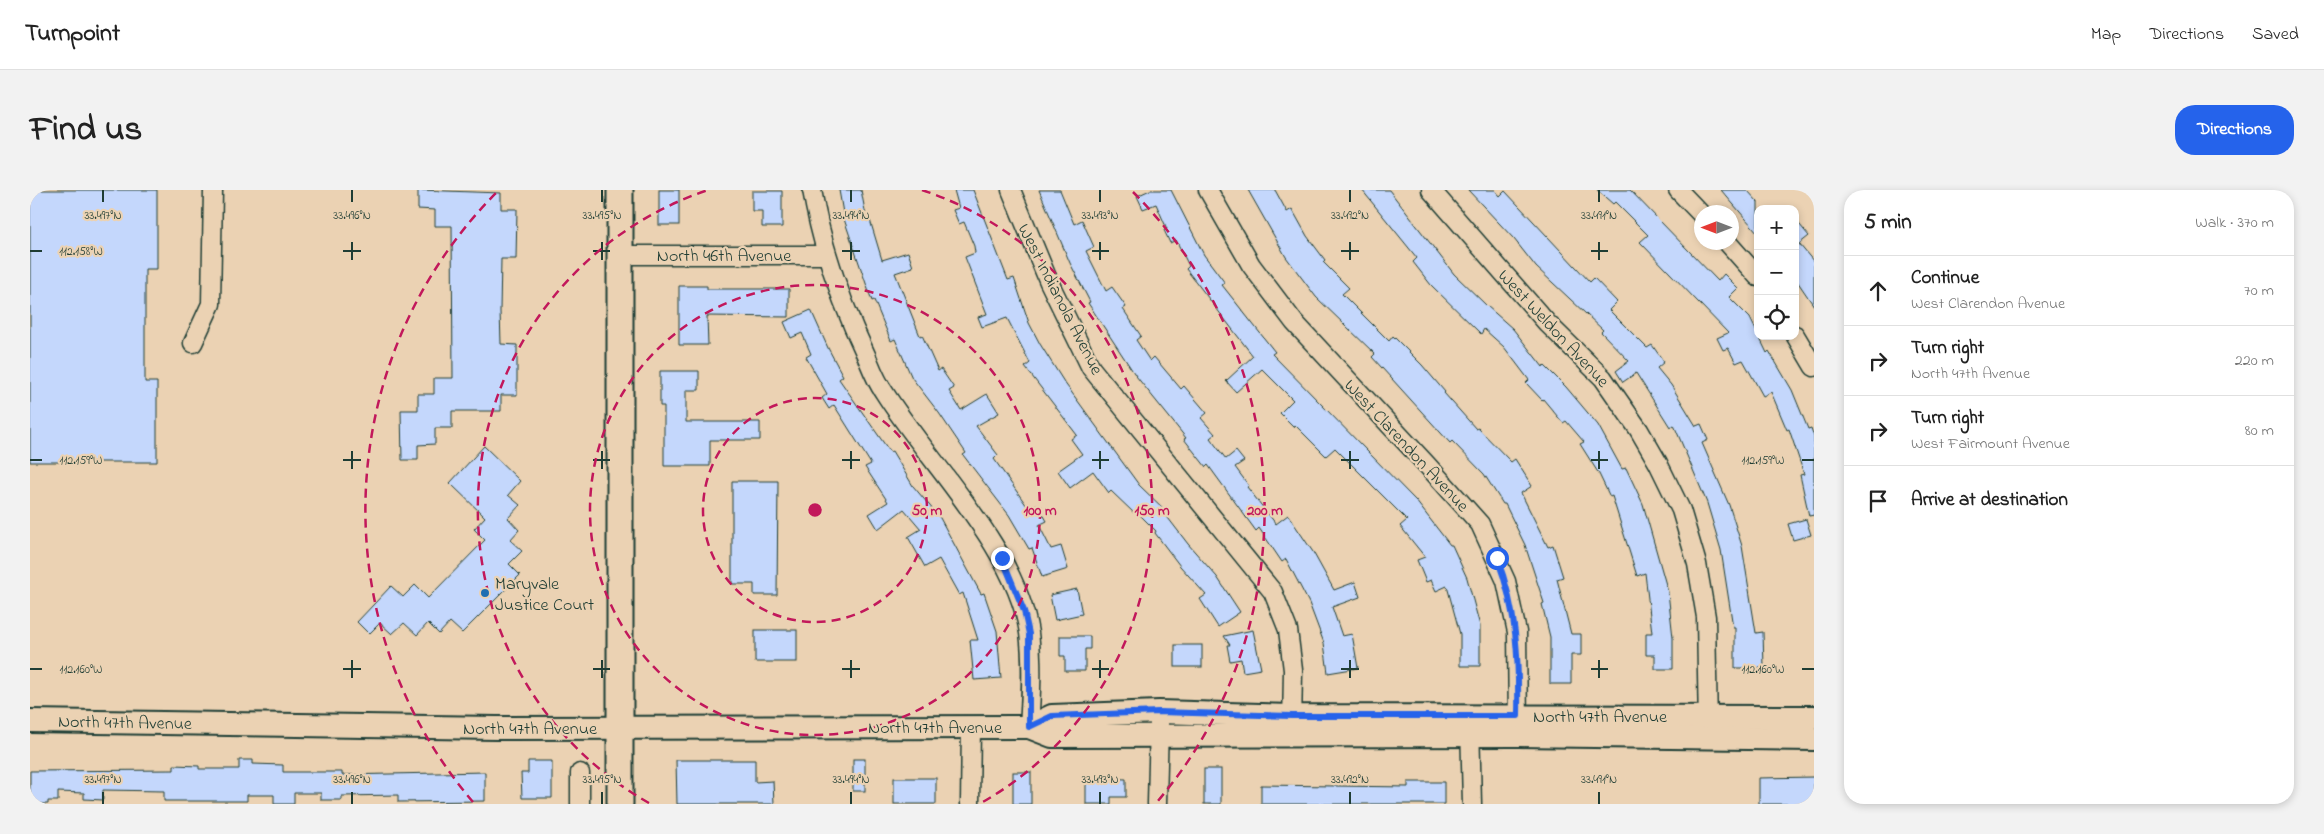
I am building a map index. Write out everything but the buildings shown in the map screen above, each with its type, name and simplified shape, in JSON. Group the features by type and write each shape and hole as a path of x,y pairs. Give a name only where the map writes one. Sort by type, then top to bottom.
{"main road":[{"path":"620,190 620,804"}],"street":[{"path":"193,343 211,304 213,190"},
{"path":"812,190 827,255 841,299 883,391 940,468 1002,558 1024,611 1029,634 1029,727"},
{"name":"West Indianola Avenue","path":"1011,190 1048,282 1091,368 1273,592 1288,630 1293,670 1292,726"},
{"name":"West Clarendon Avenue","path":"1208,190 1251,265 1294,322 1428,465 1480,524 1506,581 1512,605 1517,632 1518,726"},
{"name":"West Weldon Avenue","path":"1431,190 1547,323 1603,378 1639,430 1658,463 1681,510 1697,564 1706,616 1709,738"},
{"path":"1678,190 1694,207"},
{"path":"1734,250 1754,272"},
{"name":"North 46th Avenue","path":"620,255 827,255"},
{"path":"1798,340 1814,367"},
{"path":"1157,804 1159,712"},
{"name":"North 47th Avenue","path":"1029,727 1052,716 1159,712 1292,726"},
{"name":"North 47th Avenue","path":"1518,726 1708,716 1814,717"},
{"name":"North 47th Avenue","path":"30,721 620,728 971,726 1029,727 1052,736 1158,735 1292,726 1470,725 1518,726 1709,738 1814,739"},
{"path":"1470,725 1472,804"},
{"path":"970,804 971,726"},
{"path":"580,773 580,804"}],"place":[{"name":"Maryvale Justice Court","path":"485,593"}],"route":[{"path":"1002,558 1024,611 1029,634 1031,690 1029,727 1052,716 1159,712 1292,716 1518,716 1517,632 1506,581 1497,558"}]}
